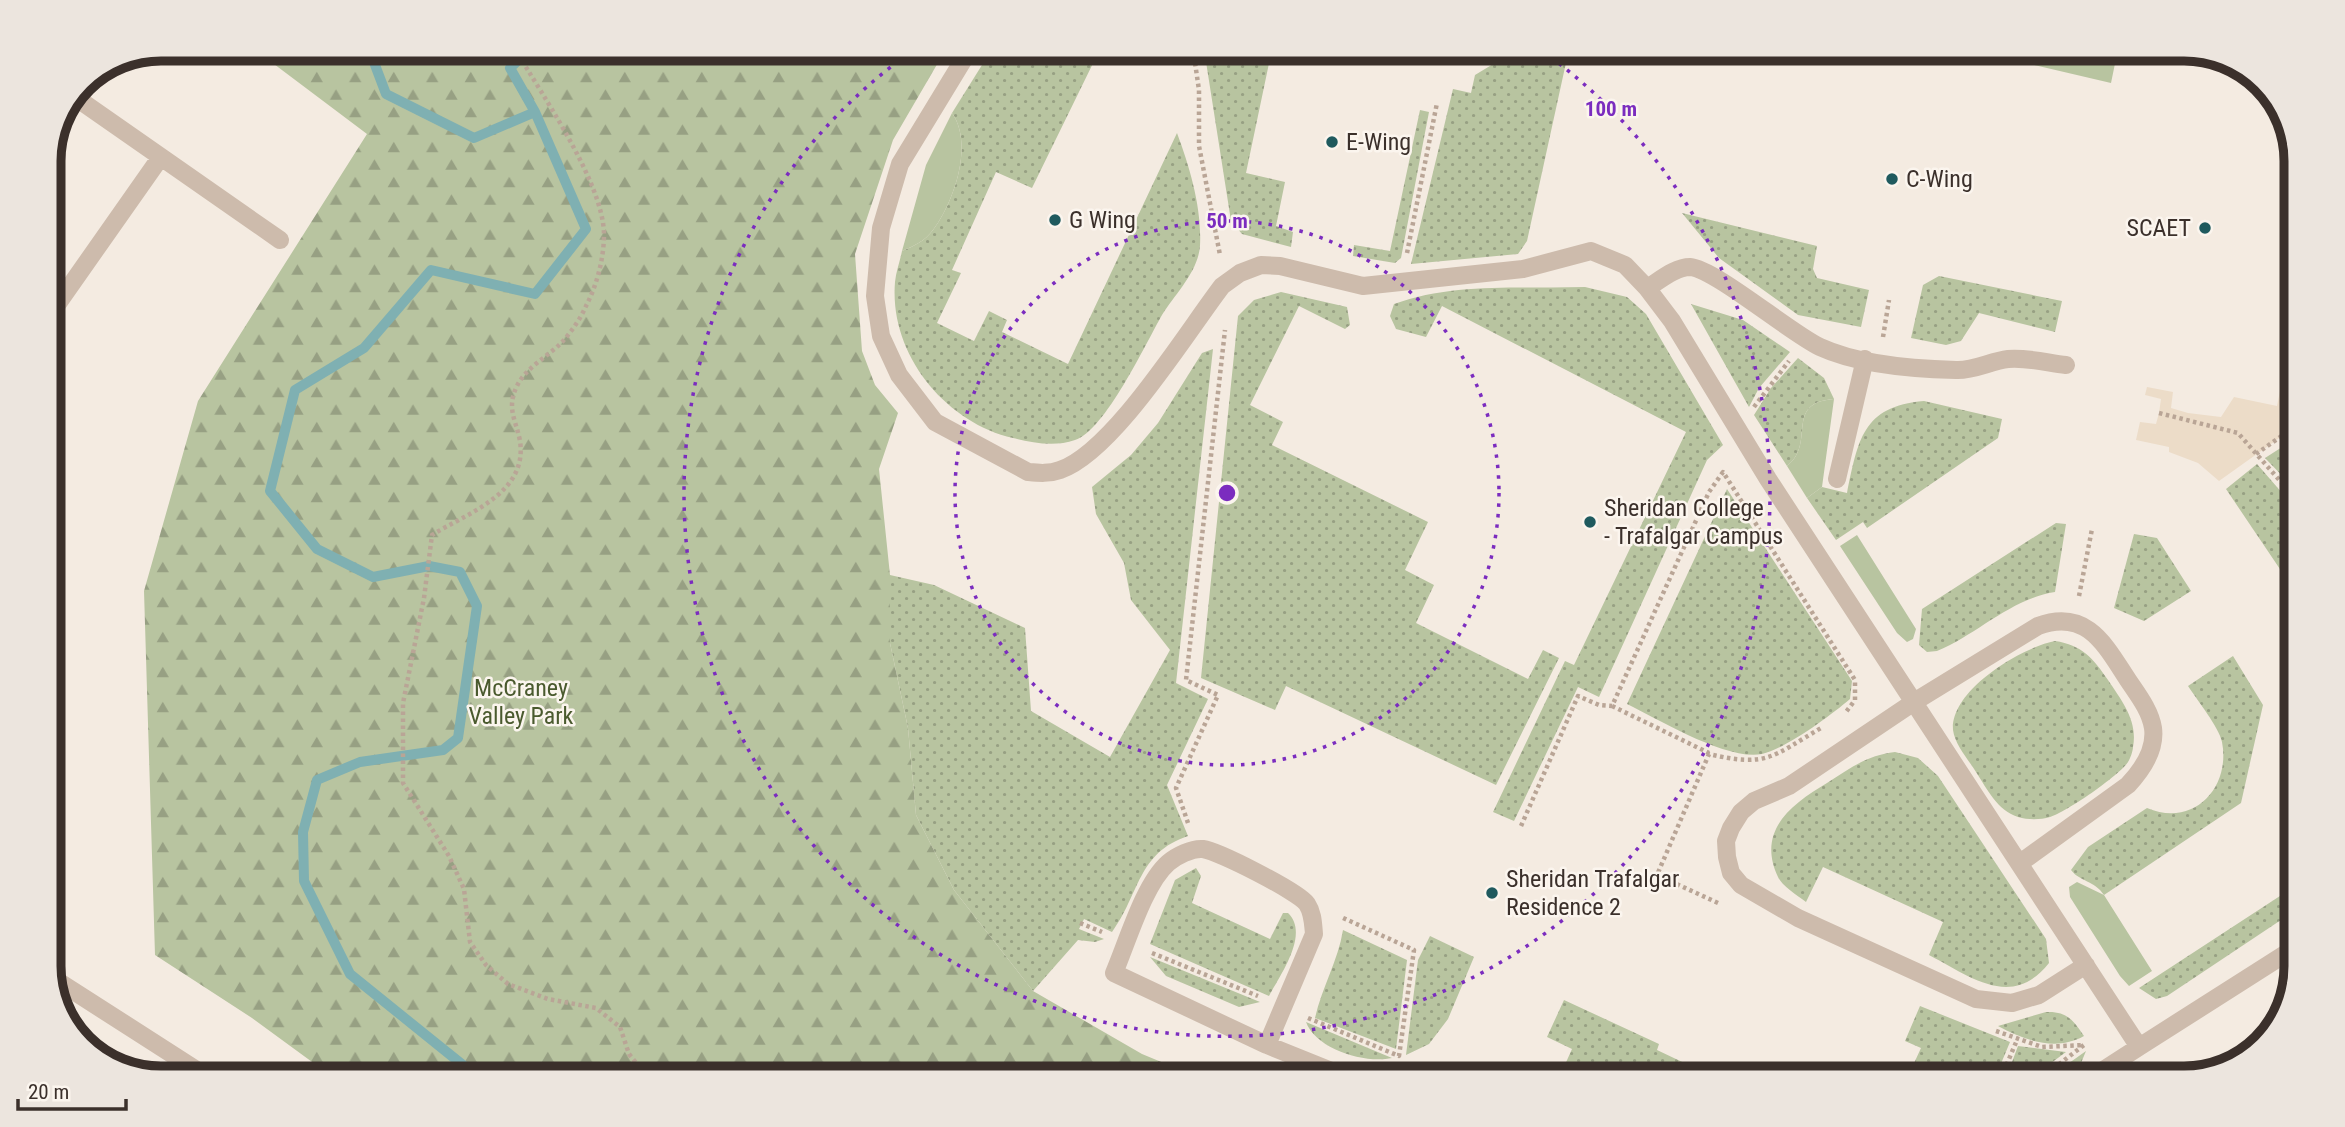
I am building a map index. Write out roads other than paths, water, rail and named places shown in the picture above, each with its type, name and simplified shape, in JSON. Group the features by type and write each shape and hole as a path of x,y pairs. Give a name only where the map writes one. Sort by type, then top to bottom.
{"street":[{"path":"963,61 900,164 881,228 876,282 875,296 881,336 899,375 935,422 1028,472 1044,474 1061,470 1089,454 1128,413 1223,286 1240,273 1261,265 1280,266 1363,286 1523,269 1591,251 1625,265 1672,321 1754,457 2139,1047"},
{"path":"82,102 280,240"},
{"path":"61,299 160,158"},
{"path":"1647,288 1670,273 1688,267 1708,272 1810,341 1872,361 1959,370 2009,358 2066,365"},
{"path":"1837,479 1872,361"},
{"path":"2020,863 2128,785 2142,770 2151,750 2153,729 2147,709 2094,632 2075,623 2056,619 2038,626 1914,702 1789,786 1754,801 1741,812 1726,841 1731,873 1741,885 1798,918 1976,999 2012,1003 2039,995 2086,965"},
{"path":"1267,1045 1314,934 1313,917 1306,901 1255,871 1202,849 1182,853 1167,864 1150,890 1114,973 1267,1045 1319,1066"},
{"path":"2110,1066 2284,955"},
{"path":"63,984 190,1066"}],"waterway":[{"path":"374,61 386,94 474,138 535,112"},
{"path":"464,1066 350,974 304,881 303,832 317,780 360,762 443,750 458,738 477,606 460,572 429,566 373,577 317,549 270,491 295,390 364,348 431,270 535,294 586,229 535,112 510,68 517,61"}],"place":[{"name":"E-Wing","path":"1332,142"},
{"name":"C-Wing","path":"1892,179"},
{"name":"G Wing","path":"1055,220"},
{"name":"SCAET","path":"2205,228"},
{"name":"Sheridan College - Trafalgar Campus","path":"1590,522"},
{"name":"Sheridan Trafalgar Residence 2","path":"1492,893"}],"park label":[{"name":"McCraney Valley Park","path":"521,702"}]}
